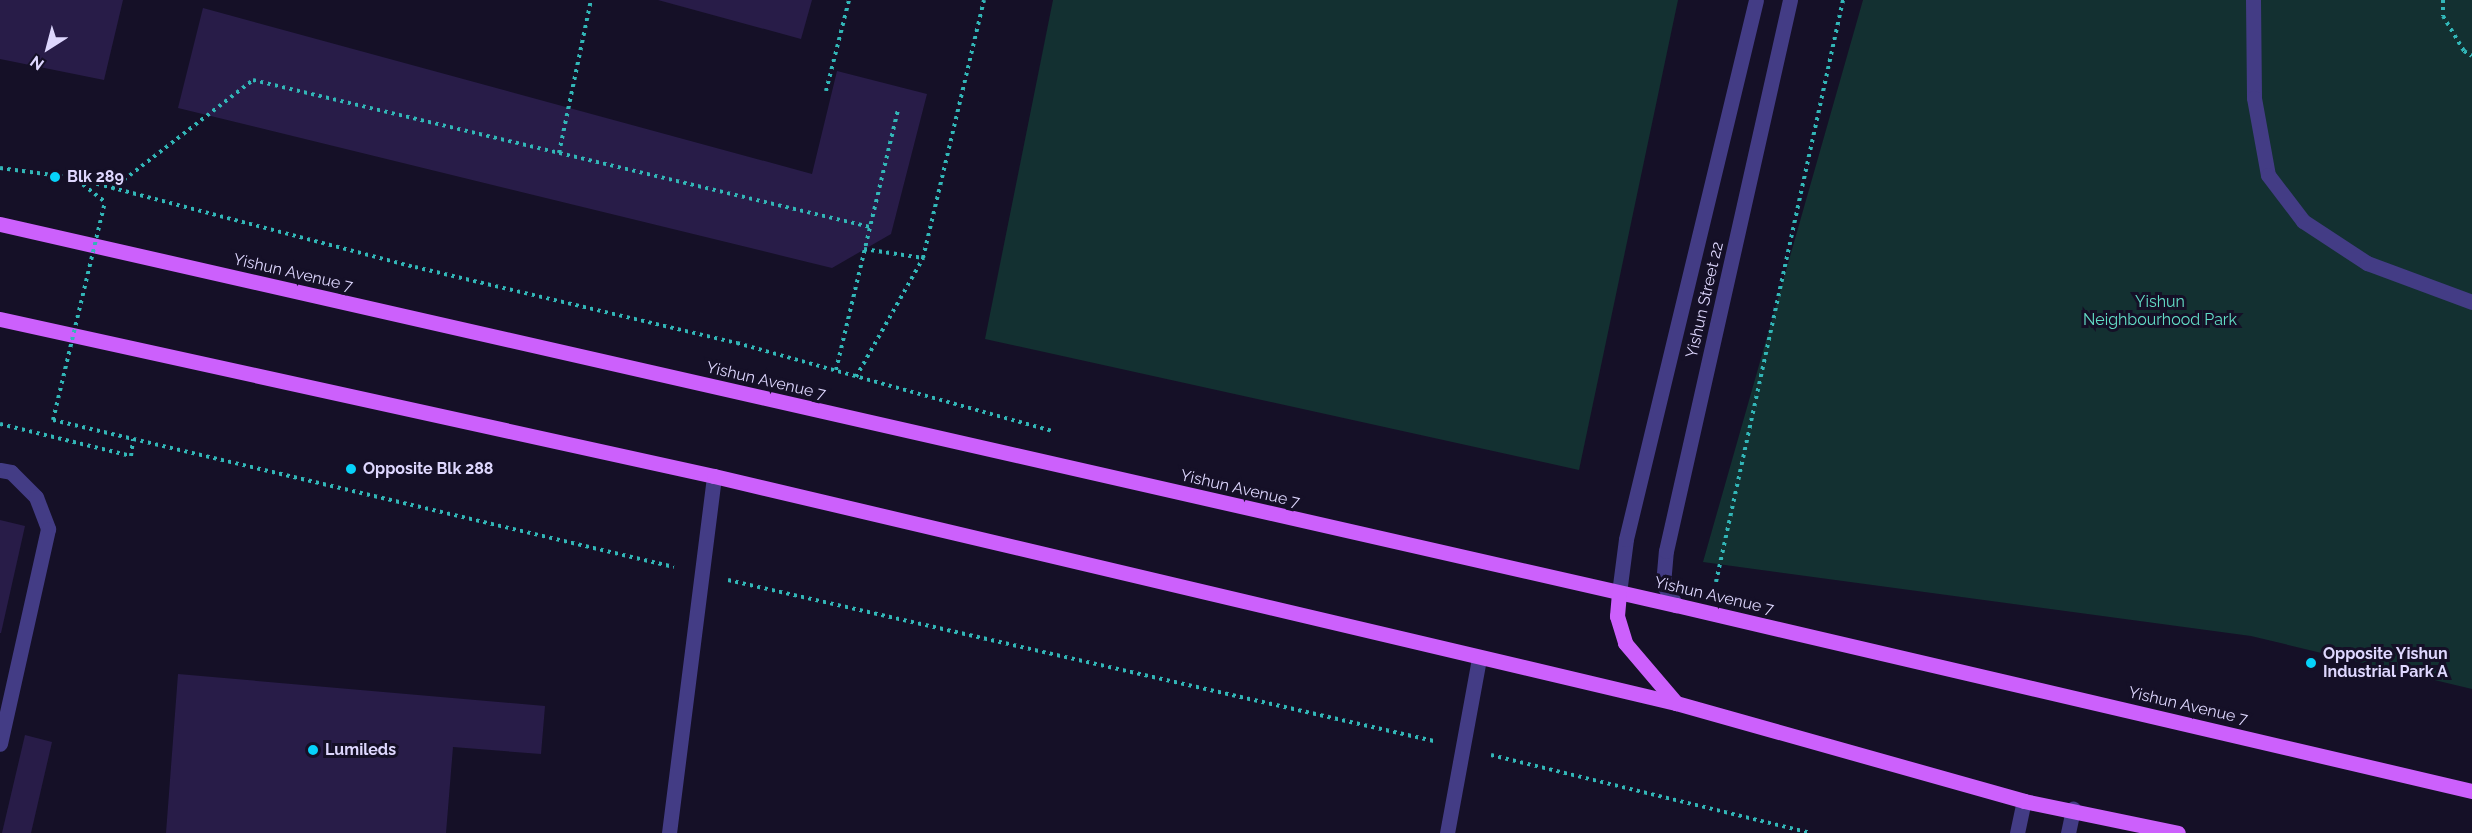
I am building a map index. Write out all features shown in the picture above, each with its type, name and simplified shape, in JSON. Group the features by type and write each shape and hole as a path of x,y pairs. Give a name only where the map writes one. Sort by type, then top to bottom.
{"main road":[{"name":"Yishun Avenue 7","path":"0,224 1676,605 2472,791"},
{"path":"0,319 714,476 1677,703 2024,801 2073,809 2178,833"},
{"path":"1619,593 1617,616 1625,643 1677,703"}],"street":[{"name":"Yishun Street 22","path":"1619,593 1631,515 1756,0"},
{"name":"Yishun Street 22","path":"1662,573 1791,0"},
{"path":"2253,0 2254,98 2268,175 2303,220 2367,263 2472,302"},
{"path":"0,470 11,472 36,497 48,529 0,744"},
{"path":"669,833 714,476"},
{"path":"1662,573 1663,584 1676,605"},
{"path":"1447,833 1479,658"},
{"path":"2018,833 2024,801"},
{"path":"2068,833 2073,809"}],"path":[{"path":"558,153 591,0"},
{"path":"826,91 849,0"},
{"path":"856,377 923,258 984,0"},
{"path":"1716,582 1843,0"},
{"path":"2443,0 2444,16 2464,51 2472,56"},
{"path":"112,189 253,80 870,227"},
{"path":"836,370 898,110"},
{"path":"0,168 75,178 836,370 1060,433"},
{"path":"75,178 105,202 53,420 702,574 1462,748 1811,833"},
{"path":"864,249 923,258"},
{"path":"0,424 131,456 133,439"},
{"path":"1662,573 1728,585"}],"green space":[{"path":"1053,0 1678,0 1579,470 985,339"},
{"name":"Yishun Neighbourhood Park","path":"1863,0 2472,0 2472,689 2251,636 1703,562"}],"building":[{"path":"0,0 123,0 104,80 0,59"},
{"path":"658,0 812,0 801,39"},
{"path":"203,8 812,174 837,71 927,94 891,234 832,268 178,108"},
{"path":"0,520 25,526 1,633 0,633"},
{"name":"Lumileds","path":"178,674 545,706 541,754 453,747 446,833 166,833"},
{"path":"25,735 52,742 31,833 2,833"}],"place":[{"name":"Blk 289","path":"55,177"},
{"name":"Opposite Blk 288","path":"351,469"},
{"name":"Opposite Yishun Industrial Park A","path":"2311,663"},
{"name":"Lumileds","path":"313,750"}]}
